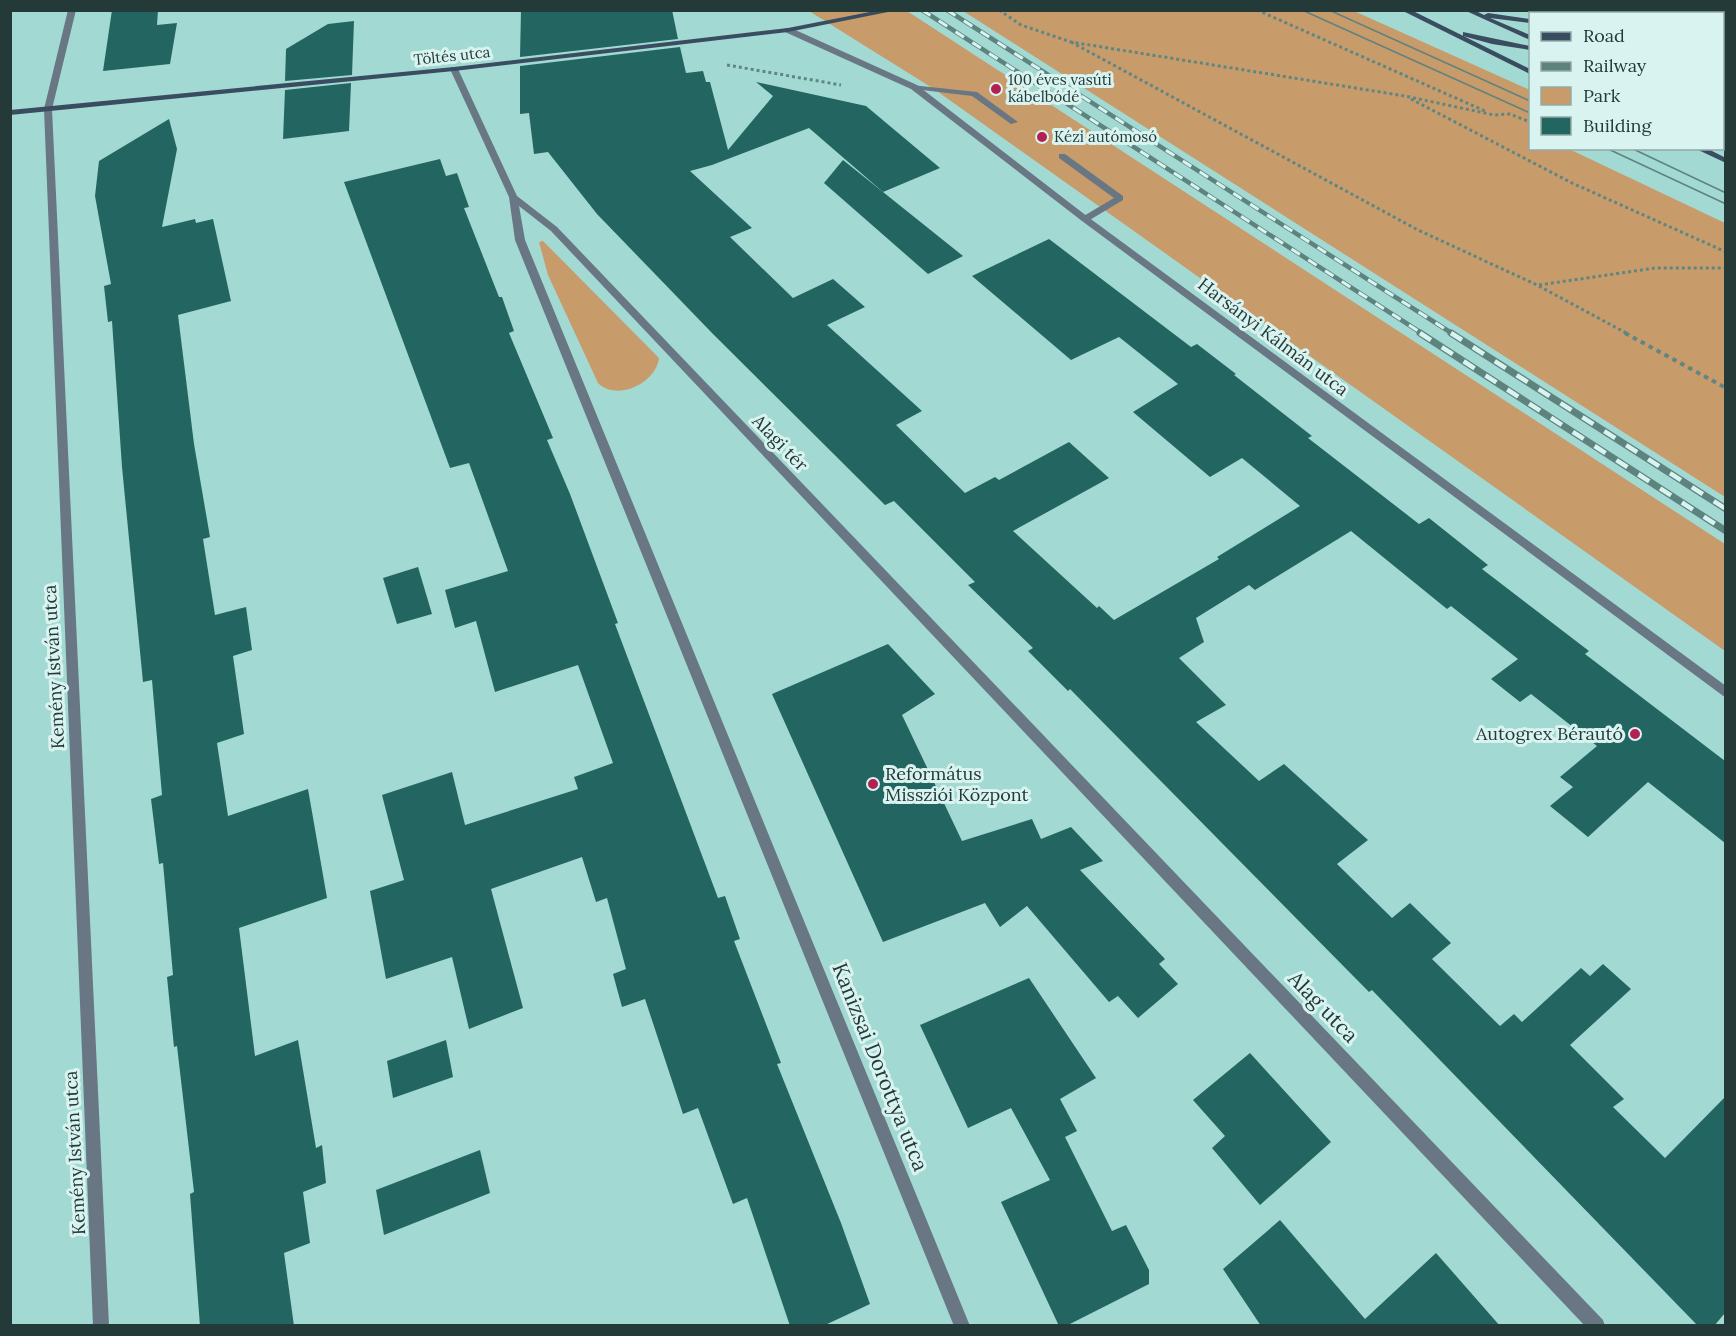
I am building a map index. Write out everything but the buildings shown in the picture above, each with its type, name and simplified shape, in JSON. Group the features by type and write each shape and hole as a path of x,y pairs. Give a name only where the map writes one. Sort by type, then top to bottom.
{"street":[{"name":"Kemény István utca","path":"72,10 48,110 101,1326"},
{"name":"Töltés utca","path":"10,114 454,69 788,30 895,10"},
{"path":"1404,10 1529,72"},
{"path":"1468,11 1529,21"},
{"path":"1468,11 1529,38"},
{"path":"1427,22 1492,42 1529,48"},
{"name":"Harsányi Kálmán utca","path":"788,30 914,87 1085,219 1725,693"},
{"name":"Alagi tér","path":"454,69 513,197 520,240 758,824"},
{"path":"914,87 974,94 1014,122"},
{"path":"1702,150 1725,161"},
{"path":"1062,156 1120,198 1085,219"},
{"name":"Alagi tér","path":"513,197 554,229 1019,717"},
{"name":"Alag utca","path":"1019,717 1596,1326"},
{"name":"Kanizsai Dorottya utca","path":"758,824 962,1326"}],"path":[{"path":"999,10 1021,25 1071,42 1405,96 1494,115 1510,114 1529,122"},
{"path":"1257,10 1494,115"},
{"path":"1071,42 1418,230 1537,285 1725,388"},
{"path":"716,63 845,86"},
{"path":"1405,96 1572,183 1725,252"},
{"path":"1537,285 1641,269 1701,266 1725,268"}],"green space":[{"path":"809,11 907,11 1725,544 1725,651 934,89"},
{"path":"963,11 1354,11 1529,90 1529,150 1571,150 1725,223 1725,497"},
{"path":"543,241 659,358 651,375 643,382 625,390 615,391 598,383 548,275 539,242"}],"tram line":[{"path":"1302,10 1529,113"},
{"path":"1329,10 1529,101"},
{"path":"1610,150 1726,204"},
{"path":"1635,150 1726,193"}],"railway":[{"path":"922,10 1423,334"},
{"path":"947,10 1453,334"},
{"path":"1420,333 1726,531"},
{"path":"1451,333 1726,509"}],"place":[{"name":"100 éves vasúti kábelbódé","path":"996,89"},
{"name":"Kézi autómosó","path":"1042,137"},
{"name":"Autogrex Bérautó","path":"1635,734"},
{"name":"Református Missziói Központ","path":"873,784"}]}
